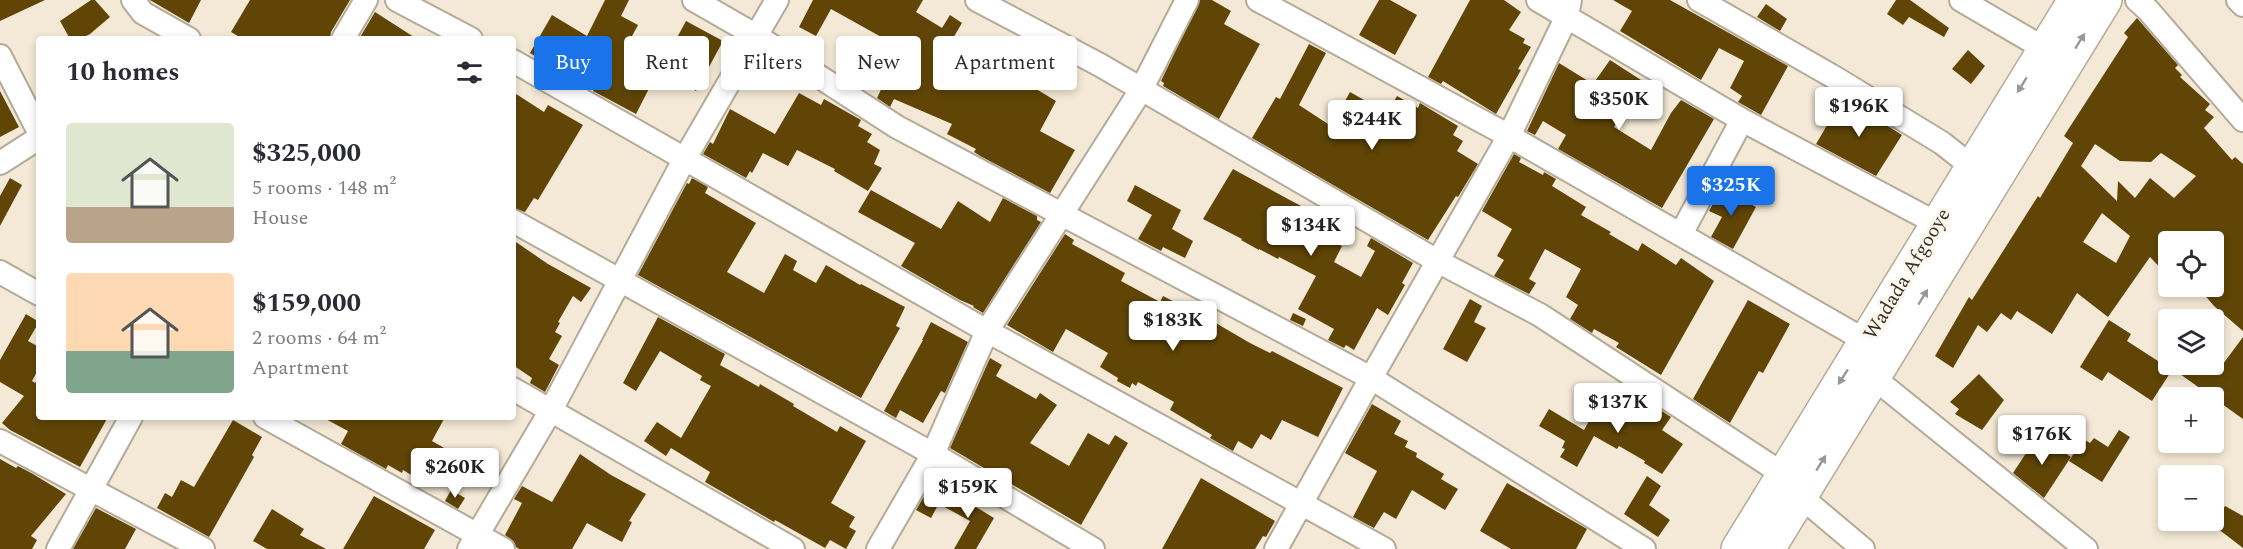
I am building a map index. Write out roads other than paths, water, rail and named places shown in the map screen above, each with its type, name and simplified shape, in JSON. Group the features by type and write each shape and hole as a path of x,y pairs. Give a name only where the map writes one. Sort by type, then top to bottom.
{"highway":[{"name":"Wadada Afgooye","path":"1768,549 1792,485 1866,341 1971,166 2075,0"},
{"name":"Wadada Afgooye","path":"1738,549 1792,485 1874,378 2105,0"}],"street":[{"path":"133,0 144,13 184,36"},
{"path":"345,36 366,0"},
{"path":"397,0 465,36"},
{"path":"694,0 755,35 897,127 1371,378 1644,549"},
{"path":"473,541 551,410 684,160 777,0"},
{"path":"977,0 1100,65 1439,262 1540,315 1792,485 1863,549"},
{"path":"878,549 933,454 987,331 1141,90 1187,0"},
{"path":"1258,0 1509,136 1866,341"},
{"path":"1538,0 1569,8 1742,120 1938,224"},
{"path":"1699,0 1832,76 1942,143 1971,166"},
{"path":"1962,0 2045,49"},
{"path":"2137,0 2243,120"},
{"path":"2238,0 2243,5"},
{"path":"1276,549 1509,136 1569,8"},
{"path":"0,56 36,126"},
{"path":"516,63 987,331 1384,549"},
{"path":"1681,234 1742,120"},
{"path":"0,163 36,140"},
{"path":"516,223 933,454 1093,549"},
{"path":"0,272 36,292"},
{"path":"1874,378 2086,549"},
{"path":"516,391 793,549"},
{"path":"58,549 129,420"},
{"path":"270,420 473,541 503,549"},
{"path":"0,441 203,549"}]}
